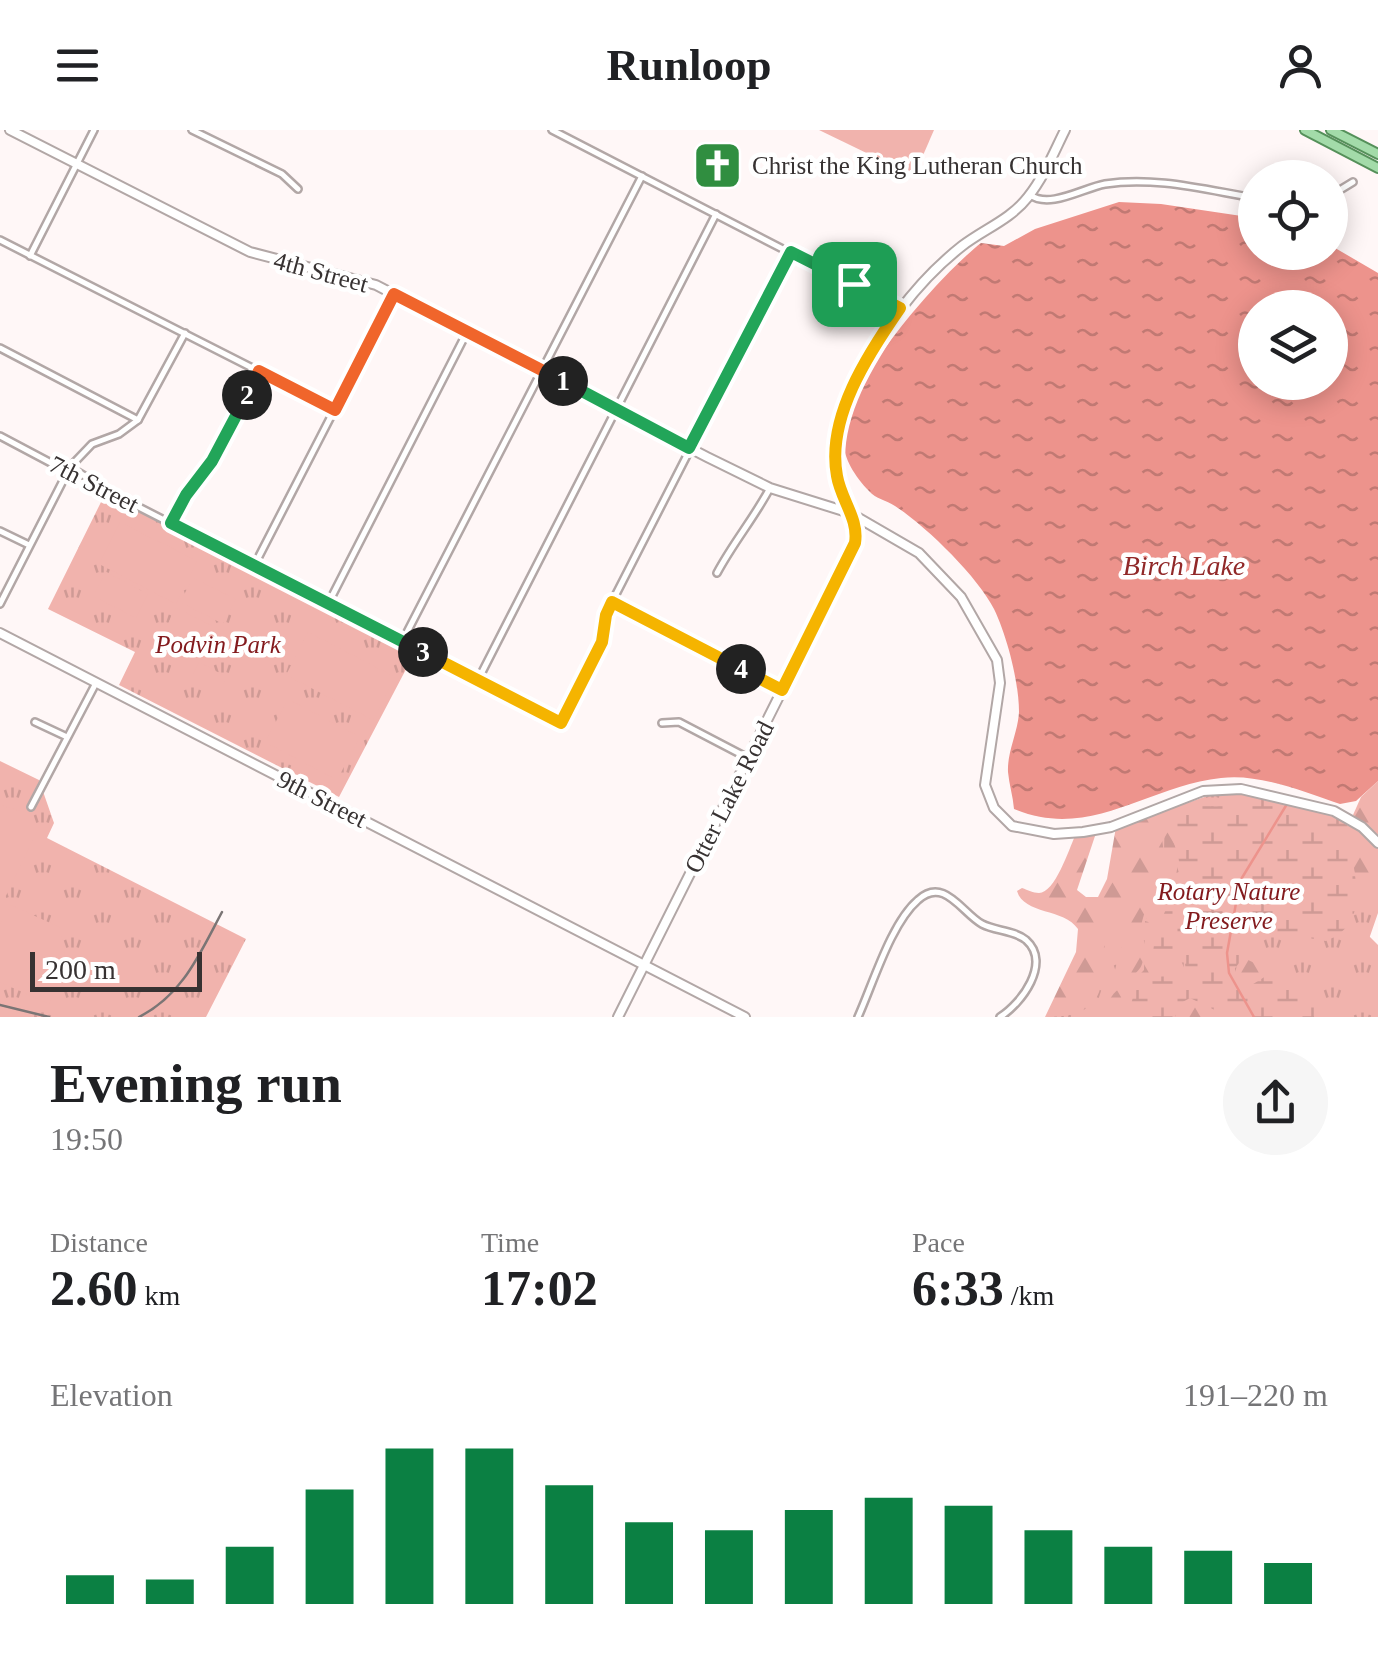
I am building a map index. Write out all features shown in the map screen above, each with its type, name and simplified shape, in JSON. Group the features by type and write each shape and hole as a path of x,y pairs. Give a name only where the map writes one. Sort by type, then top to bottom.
{"main road":[{"path":"1305,130 1378,168"},
{"path":"1331,130 1378,154"}],"street":[{"name":"4th Street","path":"10,130 250,252 356,278 394,294 770,488 850,513 908,546 946,578 990,645 1000,683 986,785 994,808 1012,826 1054,834 1084,832 1111,827 1202,791 1242,789 1340,813 1364,828 1378,844"},
{"path":"30,256 94,130"},
{"path":"192,130 272,169 298,190"},
{"path":"552,130 900,308"},
{"name":"Otter Lake Road","path":"618,1017 852,551 856,534 834,457 837,432 855,384 900,308 963,245 1010,215 1030,195 1065,130"},
{"path":"402,642 642,176"},
{"path":"1030,195 1046,201 1097,186 1139,182 1238,196"},
{"path":"1348,185 1353,182"},
{"path":"478,680 716,214"},
{"path":"0,240 335,410"},
{"path":"782,690 612,602 791,252"},
{"path":"254,566 394,294"},
{"path":"328,604 468,332"},
{"path":"0,604 68,472 92,444 119,434 138,420 185,334"},
{"path":"0,348 138,420"},
{"path":"171,523 212,461 259,371"},
{"name":"7th Street","path":"0,436 68,472 78,472 561,723 602,642 612,602"},
{"path":"718,573 732,543 755,515 770,488"},
{"path":"0,531 29,546"},
{"name":"9th Street","path":"0,634 745,1017"},
{"path":"30,806 96,683"},
{"path":"34,722 67,738"},
{"path":"662,723 678,722 748,758"},
{"path":"858,1017 900,926 917,901 933,892 950,896 979,922 1020,936 1031,946 1035,962 1028,987 1016,1005 1000,1017"}],"green space":[{"path":"819,130 934,130 914,176"},
{"name":"Podvin Park","path":"105,494 414,654 339,797 119,685 135,652 48,609"},
{"path":"120,522 197,561 176,604 99,564"},
{"path":"106,572 148,594 136,618 93,596"},
{"path":"193,578 236,599 223,624 180,602"},
{"path":"176,608 219,629 206,655 163,633"},
{"path":"308,632 395,677 373,720 286,675"},
{"path":"199,662 227,677 221,688 193,674"},
{"path":"288,699 360,737 337,780 265,742"},
{"path":"0,761 39,780 54,823 47,838 246,939 206,1017 0,1017"},
{"path":"1378,781 1378,835 1353,815 1361,797"},
{"name":"Rotary Nature Preserve","path":"1219,792 1268,796 1320,809 1349,822 1378,848 1378,913 1369,939 1365,934 1378,960 1378,1017 1047,1017 1107,897 1126,824"},
{"path":"1247,796 1317,811 1351,829 1356,906 1342,932 1326,941 1251,928 1245,934 1248,951 1233,971 1240,982 1250,986 1273,976 1325,997 1327,1008 1315,1010 1314,1017 1229,1017 1190,998 1179,1004 1175,1017 1132,1017 1134,996 1144,982 1161,977 1182,979 1186,972 1185,963 1178,956 1161,964 1153,956 1179,871 1168,816 1184,806 1224,805"},
{"path":"0,805 20,811 39,827 4,900 0,900"},
{"path":"1157,812 1167,883 1143,918 1143,962 1132,976 1120,983 1112,981 1126,929 1121,923 1112,923 1096,998 1087,1008 1071,1015 1045,1017 1076,952 1078,929 1064,918 1028,904 1017,891 1045,891 1056,878 1075,836 1096,833 1077,890 1086,897 1098,897 1107,879 1116,827"},
{"path":"1165,817 1178,861 1158,923 1146,918 1150,907 1170,885 1164,850"},
{"path":"1354,824 1378,848 1378,903 1367,902 1355,876 1351,842"},
{"path":"11,905 59,927 64,966 49,1004 0,982 0,924"},
{"path":"1145,921 1158,925 1154,960 1163,964 1179,956 1186,972 1182,979 1161,977 1145,982 1134,996 1132,1017 1108,1017 1114,994 1144,970"},
{"path":"1366,933 1378,945 1378,967 1357,950"},
{"path":"1244,958 1267,969 1266,975 1253,986 1243,984 1235,976 1237,963"},
{"path":"1190,998 1229,1017 1175,1017 1179,1004"}],"water":[{"name":"Birch Lake","path":"1119,202 1161,204 1238,215 1238,270 1348,270 1348,256 1378,273 1378,781 1356,801 1340,804 1281,785 1236,777 1194,783 1118,808 1068,819 1014,809 1008,764 1018,720 1018,700 1011,659 994,609 976,582 936,539 863,484 849,463 843,439 850,409 863,383 899,329 981,243 1004,246 1035,229"}],"waterway":[{"path":"1254,1017 1229,973 1227,953 1240,881 1287,804"}],"railway":[{"path":"139,1017 179,985 222,912"},
{"path":"0,1005 49,1017"}],"place":[{"name":"Christ the King Lutheran Church","path":"717,165"}],"route":[{"path":"791,252 854,284 900,308 855,384 837,432 834,457 843,502 855,523 855,543 782,690 612,602 602,642 561,723 171,523 186,495 206,472 259,371 335,410 394,294 689,448 791,252"}]}
